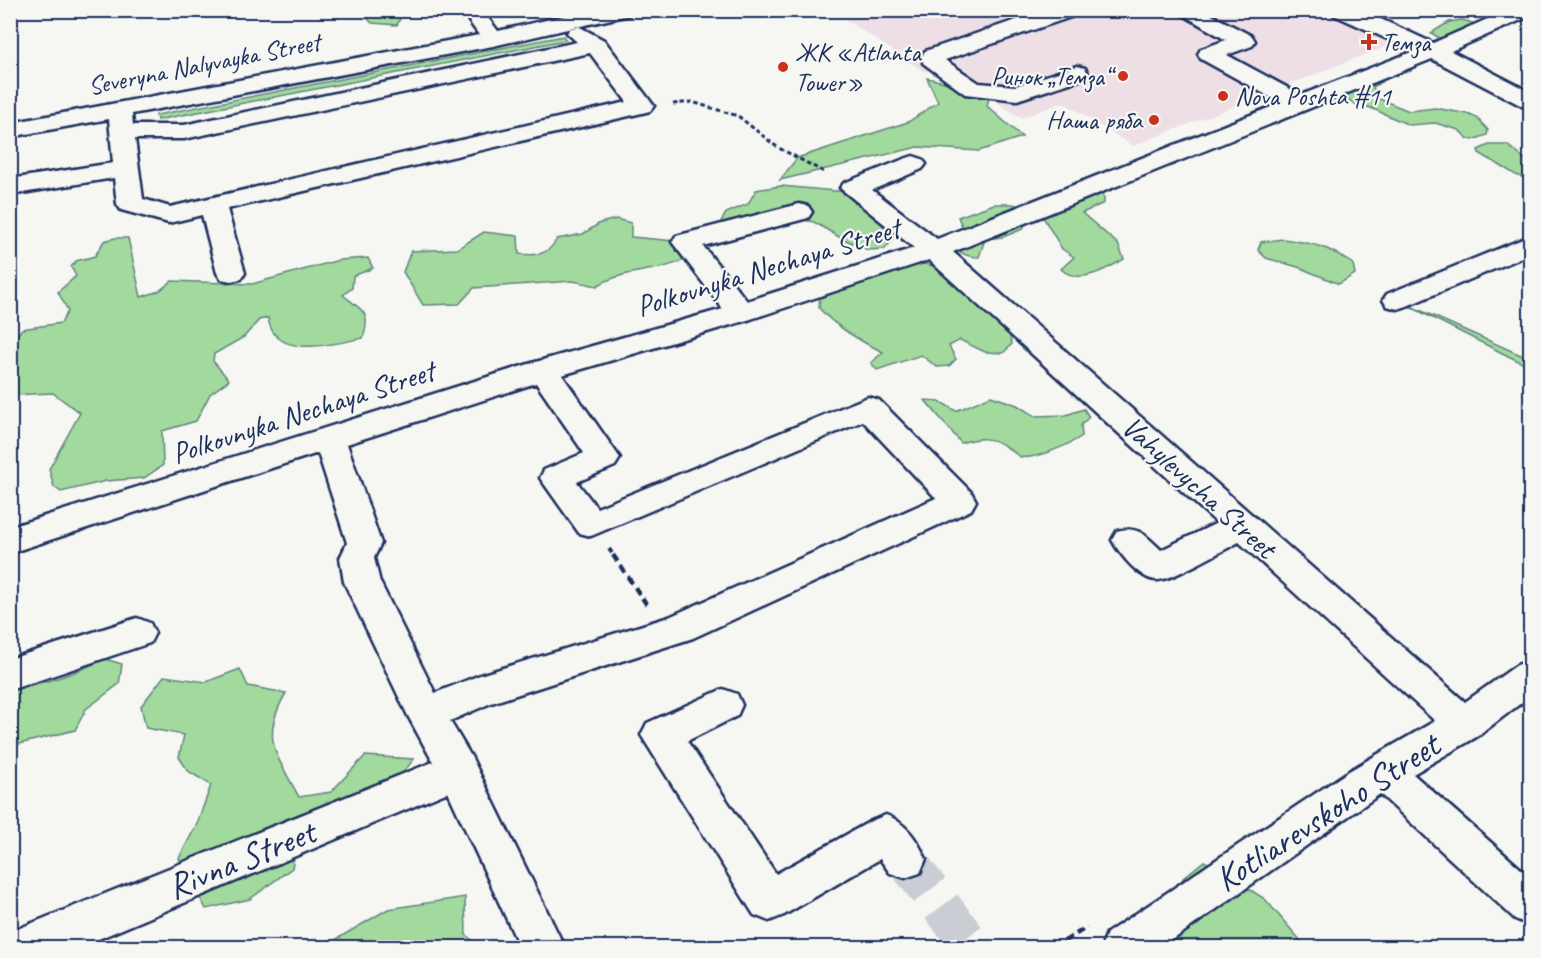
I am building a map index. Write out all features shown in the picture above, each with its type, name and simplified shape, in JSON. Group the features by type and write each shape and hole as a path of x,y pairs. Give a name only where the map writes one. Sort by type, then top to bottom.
{"street":[{"path":"471,10 493,39"},
{"name":"Severyna Nalyvayka Street","path":"10,130 121,120 621,10"},
{"path":"1069,10 933,57 934,63 973,89 1017,93 1077,74"},
{"path":"1185,10 1244,41 1209,54 1300,104"},
{"path":"1342,10 1433,51 1530,101"},
{"name":"Polkovnyka Nechaya Street","path":"10,540 543,370 741,313 934,250 1433,51 1527,10"},
{"path":"568,23 581,36 596,45 642,106 169,215 130,204 121,120 184,132 242,122 596,45"},
{"path":"853,188 913,164"},
{"path":"10,187 126,168"},
{"name":"Vahylevycha Street","path":"853,188 934,250 1464,724"},
{"path":"213,205 231,273"},
{"path":"741,313 686,242 799,212"},
{"path":"1397,300 1530,244"},
{"path":"426,714 480,691 666,633 959,501 868,407 591,524 556,478 604,458 543,370"},
{"path":"329,438 364,543 357,558 362,582 426,714 458,770 543,948"},
{"path":"1129,540 1157,567 1242,526"},
{"path":"10,675 137,633"},
{"name":"Kotliarevskoho Street","path":"1123,948 1382,771 1464,724 1530,676"},
{"path":"723,705 661,735 769,901 886,834 905,859"},
{"name":"Rivna Street","path":"24,948 458,770"},
{"path":"1382,771 1530,906"}],"path":[{"path":"642,106 692,102 738,116 777,147 853,188"},
{"path":"591,524 666,633"}],"shaded area":[{"path":"833,11 1322,11 1392,44 1133,146 1063,102 1021,118 942,66 925,72"}],"green space":[{"path":"352,11 404,11 397,25 372,23 363,14"},
{"path":"1462,20 1476,24 1477,27 1448,43 1431,33 1449,22"},
{"path":"563,36 566,40 157,120 156,115"},
{"path":"1413,66 1411,71 1391,76 1373,87 1377,98 1409,111 1435,108 1468,114 1477,118 1488,130 1487,135 1473,140 1467,138 1459,130 1435,123 1409,125 1371,108 1355,104 1339,93"},
{"path":"927,78 959,86 989,98 987,106 1022,137 979,151 918,147 780,180 797,158 908,122 938,102"},
{"path":"1489,145 1507,145 1530,163 1530,180 1516,175 1479,153 1478,150"},
{"path":"781,186 857,193 893,228 893,239 885,249 868,250 839,237 814,222 799,219 724,228 720,223 726,213 748,204 756,190"},
{"path":"1097,191 1104,197 1104,203 1082,213 1118,244 1124,259 1093,274 1076,276 1068,274 1061,269 1074,257 1062,249 1043,217 1047,207"},
{"path":"994,204 1013,204 1025,208 1029,214 1023,229 1003,237 985,239 979,257 962,253 951,238 964,231 958,217"},
{"path":"616,219 631,223 631,237 686,242 690,255 671,265 622,275 597,286 573,281 474,288 459,304 423,305 403,272 411,251 457,249 484,232 518,236 519,254 531,255 546,251 557,239 583,234 600,223"},
{"path":"128,238 141,297 159,291 172,281 252,284 339,260 368,258 373,268 353,276 352,288 343,295 360,308 365,316 363,338 322,346 293,345 281,340 273,331 268,318 259,320 244,337 214,354 213,361 229,380 210,394 196,421 162,431 163,465 144,478 106,481 61,492 54,487 49,469 80,413 53,393 11,395 11,342 22,329 61,323 68,311 58,292 76,276 71,267 76,261 95,256 104,241"},
{"path":"1283,239 1328,249 1353,264 1355,274 1339,284 1298,267 1266,258 1258,250 1261,242"},
{"path":"920,263 934,266 951,275 1008,330 1012,344 1003,353 985,352 960,340 949,346 956,359 949,366 937,367 921,355 877,370 871,363 883,352 849,333 819,308 820,292"},
{"path":"1397,300 1530,359 1530,367"},
{"path":"991,396 1017,405 1035,416 1066,415 1084,409 1089,417 1081,425 1082,436 1077,439 1044,454 1021,457 989,439 961,443 925,400 939,401 956,411"},
{"path":"105,659 122,664 119,684 86,709 75,730 11,746 11,687 59,678"},
{"path":"240,669 248,686 286,693 278,709 272,735 278,758 299,797 331,792 365,756 414,759 397,780 296,846 292,868 250,899 206,909 179,858 197,824 211,785 188,771 179,757 184,735 146,728 141,706 164,676 206,682"},
{"path":"1204,861 1265,899 1306,947 1126,948 1166,914 1183,878"},
{"path":"465,897 466,935 481,947 323,947 388,909"}],"tunnel":[{"path":"905,859 973,948"}],"place":[{"name":"Темза","path":"1369,42"},
{"name":"ЖК «Atlanta Tower»","path":"783,67"},
{"name":"Ринок „Темза“","path":"1123,76"},
{"name":"Nova Poshta #11","path":"1223,96"},
{"name":"Наша ряба","path":"1154,120"}]}
